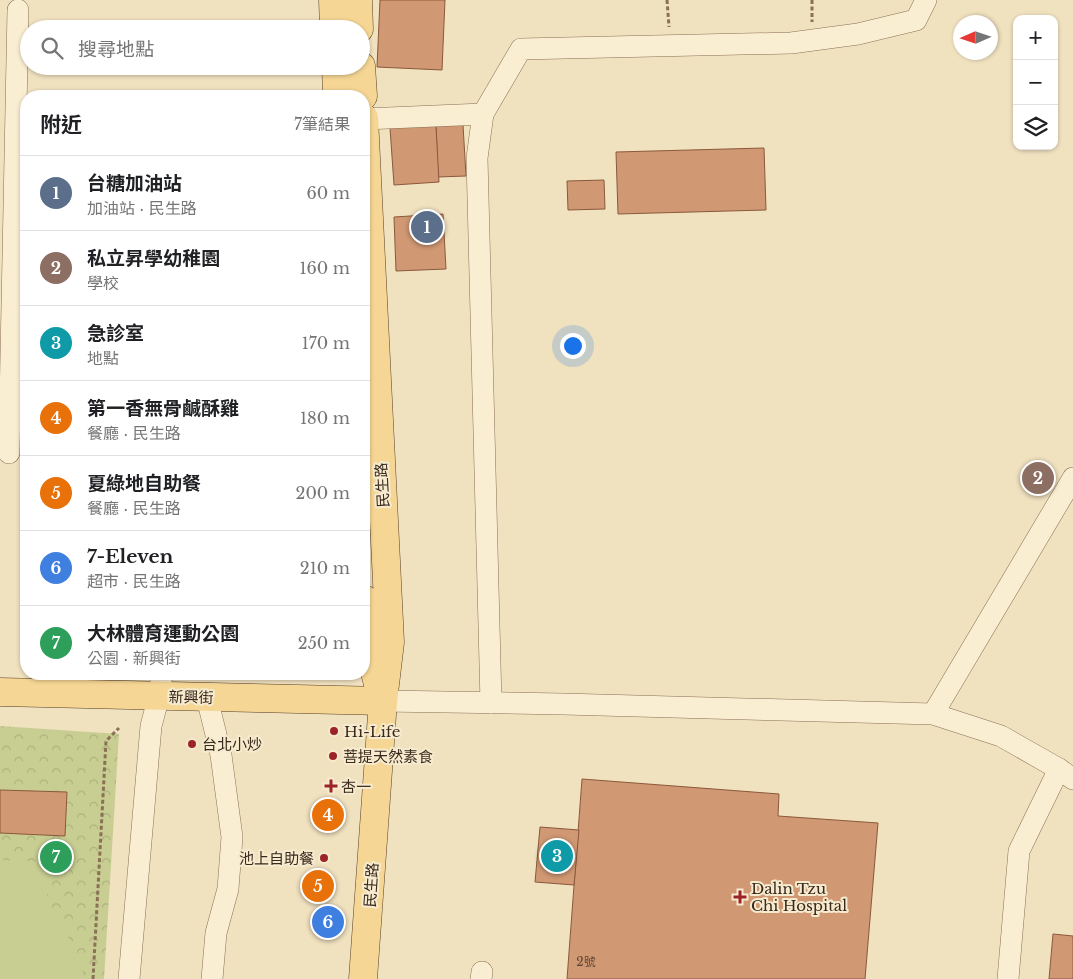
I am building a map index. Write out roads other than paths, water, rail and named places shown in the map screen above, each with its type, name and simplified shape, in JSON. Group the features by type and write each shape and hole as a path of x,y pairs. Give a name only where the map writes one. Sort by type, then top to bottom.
{"main road":[{"path":"333,0 334,20"},
{"path":"358,0 359,20"},
{"path":"336,75 337,90"},
{"path":"362,75 363,90"},
{"name":"民生路","path":"364,979 382,701 390,642 370,239"},
{"name":"民生路","path":"370,656 382,701"},
{"name":"新興街","path":"0,692 161,685 207,698 382,701"}],"street":[{"path":"491,703 477,158 482,114 521,50 791,43 858,34 916,20 926,0"},
{"path":"9,453 6,343 8,163 18,10"},
{"path":"370,118 482,114"},
{"path":"933,714 1073,478"},
{"path":"129,979 151,726 161,685"},
{"path":"207,698 221,755 232,837 228,889 216,933 212,979"},
{"path":"382,701 933,714 1001,736 1066,774 1019,851 1008,979"}],"place":[{"name":"台糖加油站","path":"427,227"},
{"name":"私立昇學幼稚園","path":"1038,478"},
{"name":"Hi-Life","path":"334,731"},
{"name":"台北小炒","path":"192,744"},
{"name":"菩提天然素食","path":"333,756"},
{"name":"杏一","path":"331,786"},
{"name":"第一香無骨鹹酥雞","path":"328,815"},
{"name":"急診室","path":"557,856"},
{"name":"大林體育運動公園","path":"56,857"},
{"name":"池上自助餐","path":"324,858"},
{"name":"夏綠地自助餐","path":"318,886"},
{"name":"Dalin Tzu Chi Hospital","path":"740,897"},
{"name":"7-Eleven","path":"328,922"}]}
